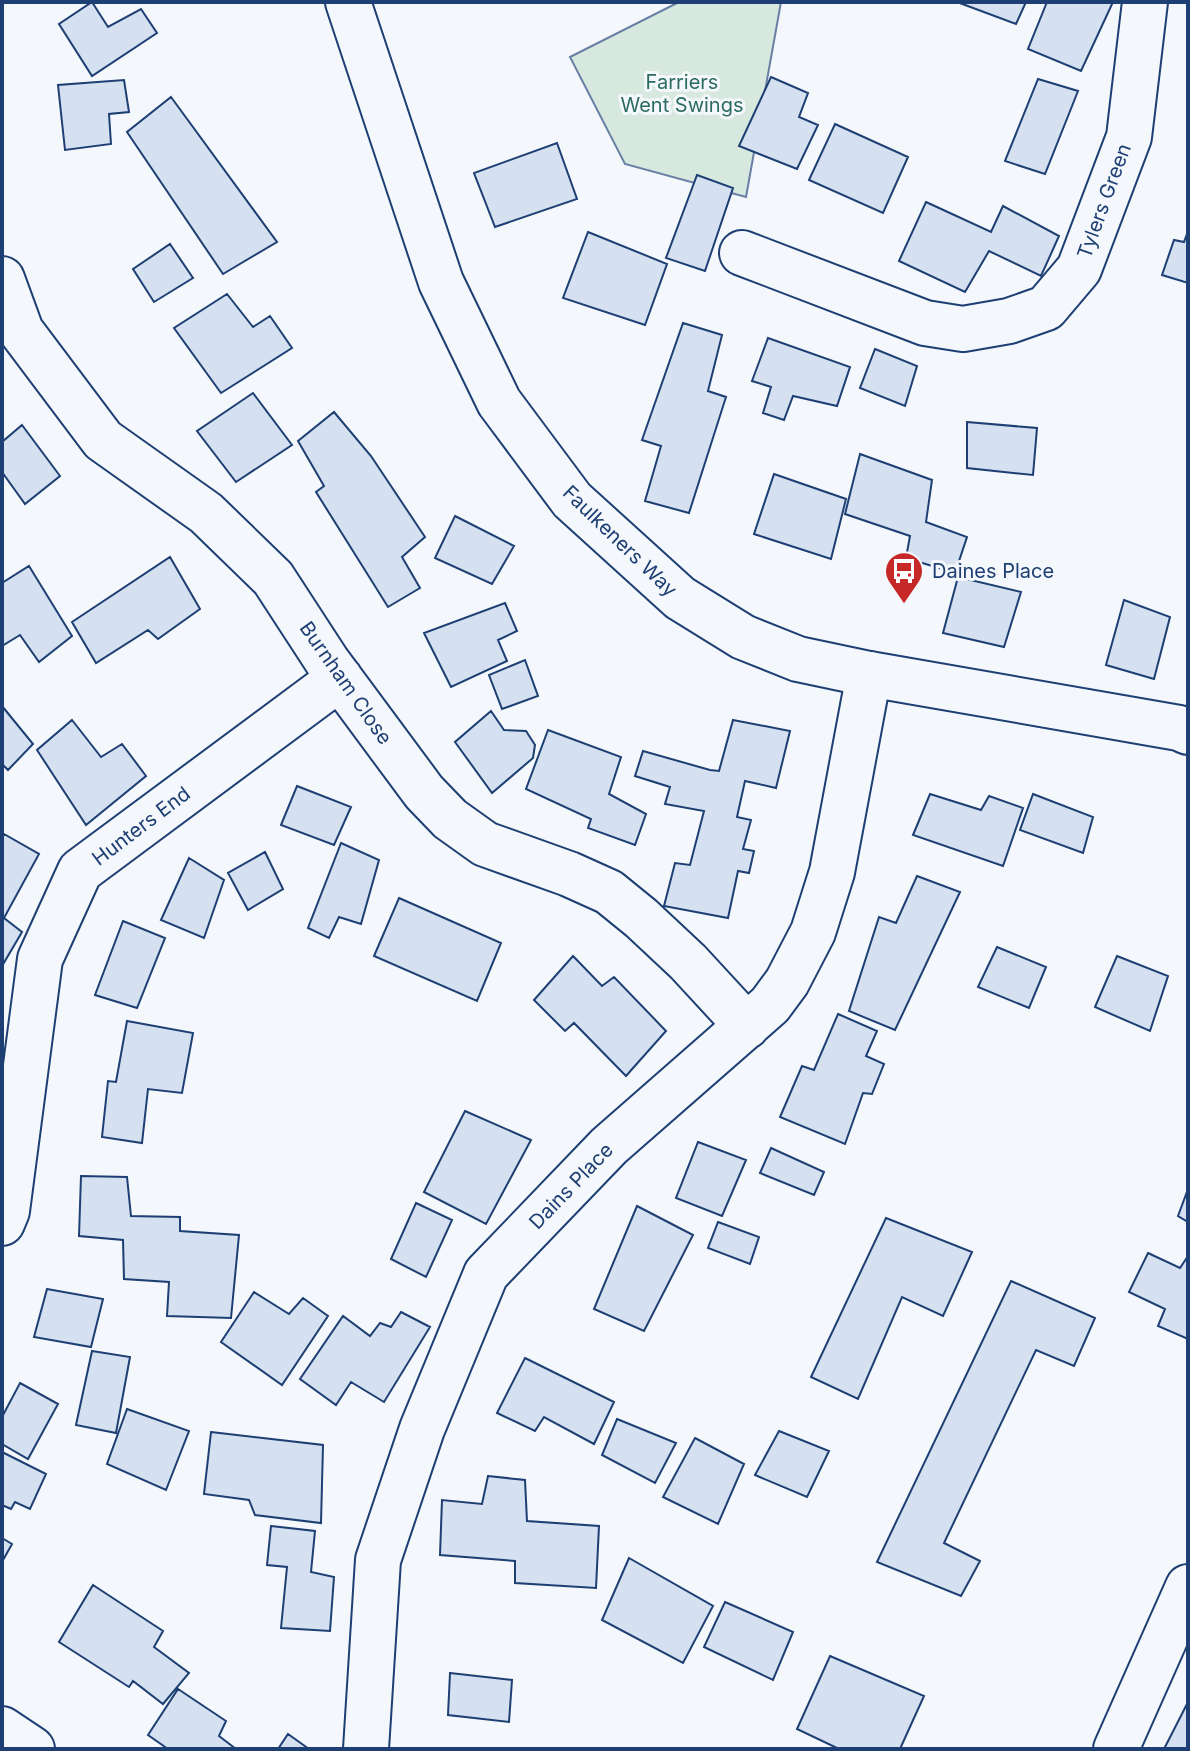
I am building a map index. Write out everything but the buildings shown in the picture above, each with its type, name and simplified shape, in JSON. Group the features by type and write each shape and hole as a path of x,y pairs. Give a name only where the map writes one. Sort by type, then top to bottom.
{"street":[{"name":"Faulkeners Way","path":"348,2 441,282 499,402 572,500 680,598 743,637 798,659 1188,732"},
{"name":"Tylers Green","path":"742,253 925,323 963,329 1009,321 1046,308 1079,269 1129,137 1145,2"},
{"name":"Burnham Close","path":"2,279 21,331 103,440 206,513 273,578 340,678 424,792 450,819 485,844 609,892 688,962 747,1026"},
{"name":"Dains Place","path":"366,1749 378,1560 422,1429 486,1274 609,1146 770,1005 787,982 813,932 832,872 869,674"},
{"name":"Hunters End","path":"2,1223 7,1211 40,959 80,871 340,678"},
{"path":"1116,1749 1188,1587"},
{"path":"2,1729 32,1749"}],"green space":[{"name":"Farriers Went Swings","path":"679,2 781,2 746,197 625,164 570,57"}],"place":[{"name":"Daines Place","path":"904,605"}]}
